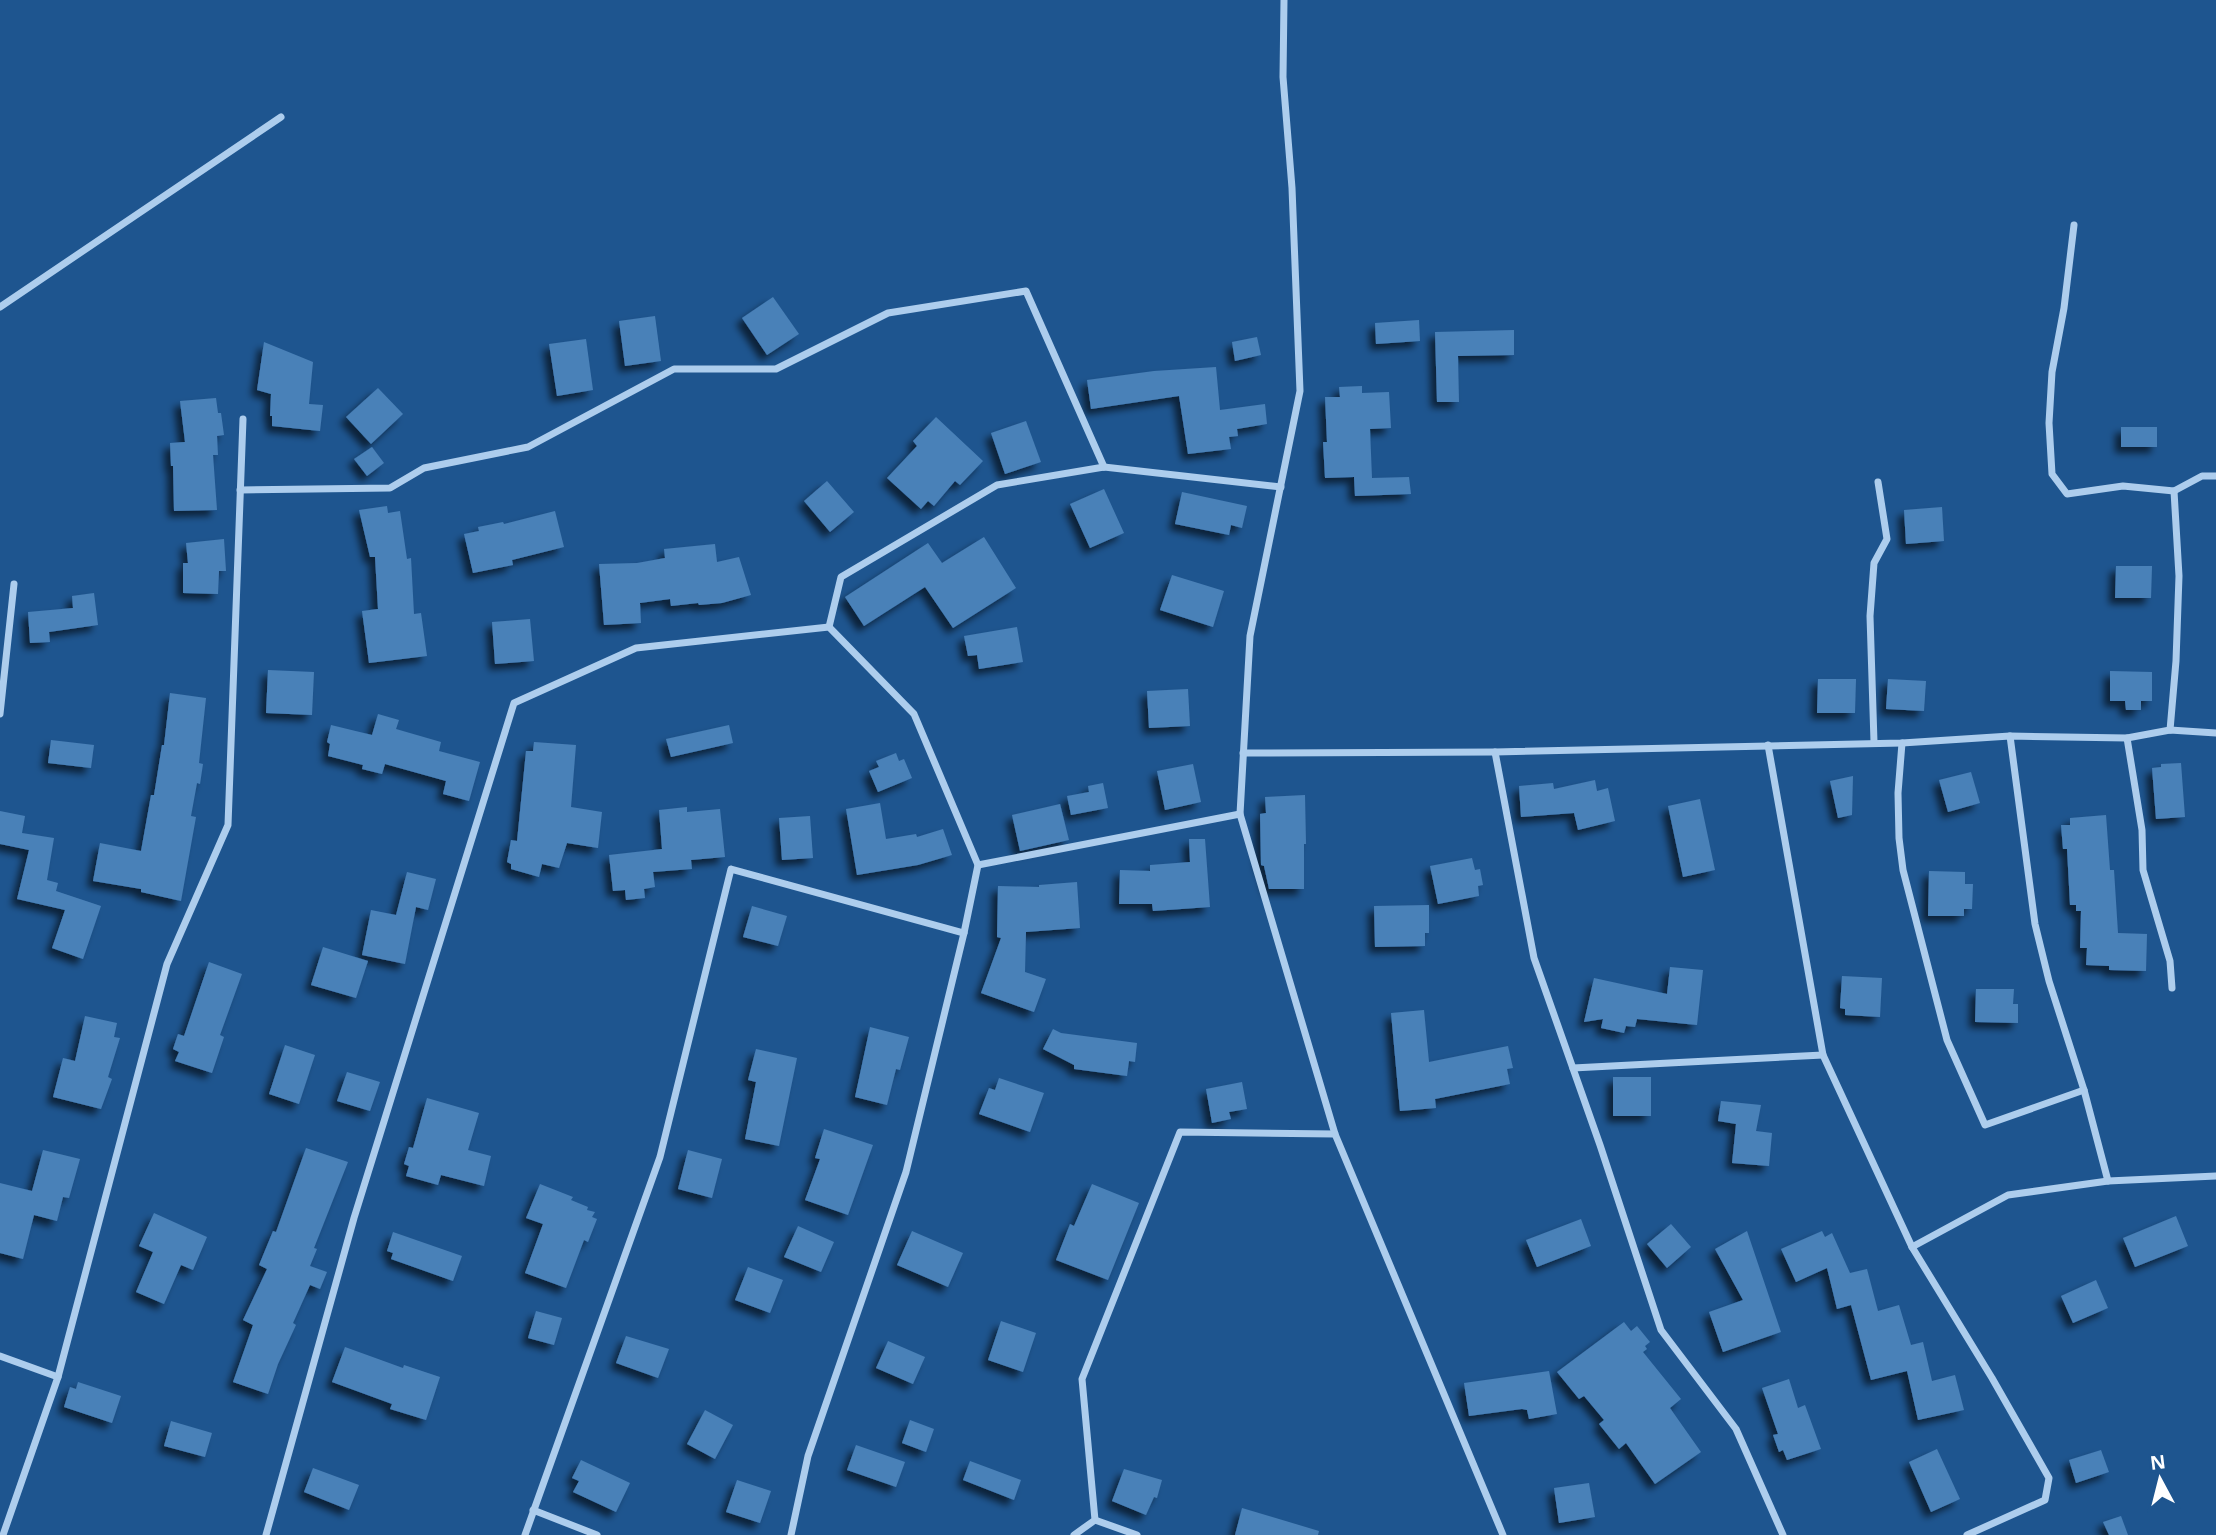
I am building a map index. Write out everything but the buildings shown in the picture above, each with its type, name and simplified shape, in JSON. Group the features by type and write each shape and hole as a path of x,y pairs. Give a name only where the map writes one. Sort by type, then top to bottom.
{"street":[{"path":"1284,0 1283,76 1292,188 1300,391 1250,636 1240,814 1335,1134 1503,1535"},
{"path":"0,307 281,117"},
{"path":"2074,225 2064,308 2052,372 2049,423 2052,474 2067,494 2123,486 2174,491 2202,476 2216,476"},
{"path":"240,490 390,488 424,468 528,447 674,369 776,369 888,313 1026,292 1104,467"},
{"path":"3,1535 58,1377 167,964 228,825 243,419"},
{"path":"829,627 841,577 997,485 1104,467 1281,487"},
{"path":"1874,742 1870,616 1874,563 1886,538 1878,482"},
{"path":"2170,730 2179,576 2174,491"},
{"path":"0,714 14,584"},
{"path":"791,1535 808,1456 906,1172 978,865 914,714 829,627"},
{"path":"266,1535 354,1218 514,703 636,648 829,627"},
{"path":"1243,753 1495,752 1902,743 2010,736 2127,738 2170,730 2216,733"},
{"path":"2010,736 2035,924 2049,981 2084,1090 2108,1181"},
{"path":"2127,738 2141,830 2143,870 2170,961 2172,988"},
{"path":"1902,743 1898,793 1903,870 1947,1041 1985,1125 2084,1090"},
{"path":"1768,745 1823,1055 1912,1247 2049,1478 2045,1500 1967,1535"},
{"path":"1495,752 1534,958 1661,1330 1736,1429 1783,1535"},
{"path":"978,865 1240,814"},
{"path":"525,1535 660,1157 731,869 964,933"},
{"path":"1573,1068 1823,1055"},
{"path":"1095,1520 1082,1380 1180,1132 1335,1134"},
{"path":"1912,1247 2008,1195 2108,1181 2216,1176"},
{"path":"0,1356 58,1377"},
{"path":"533,1510 597,1535"},
{"path":"1074,1535 1095,1520"},
{"path":"1095,1520 1137,1535"}]}
